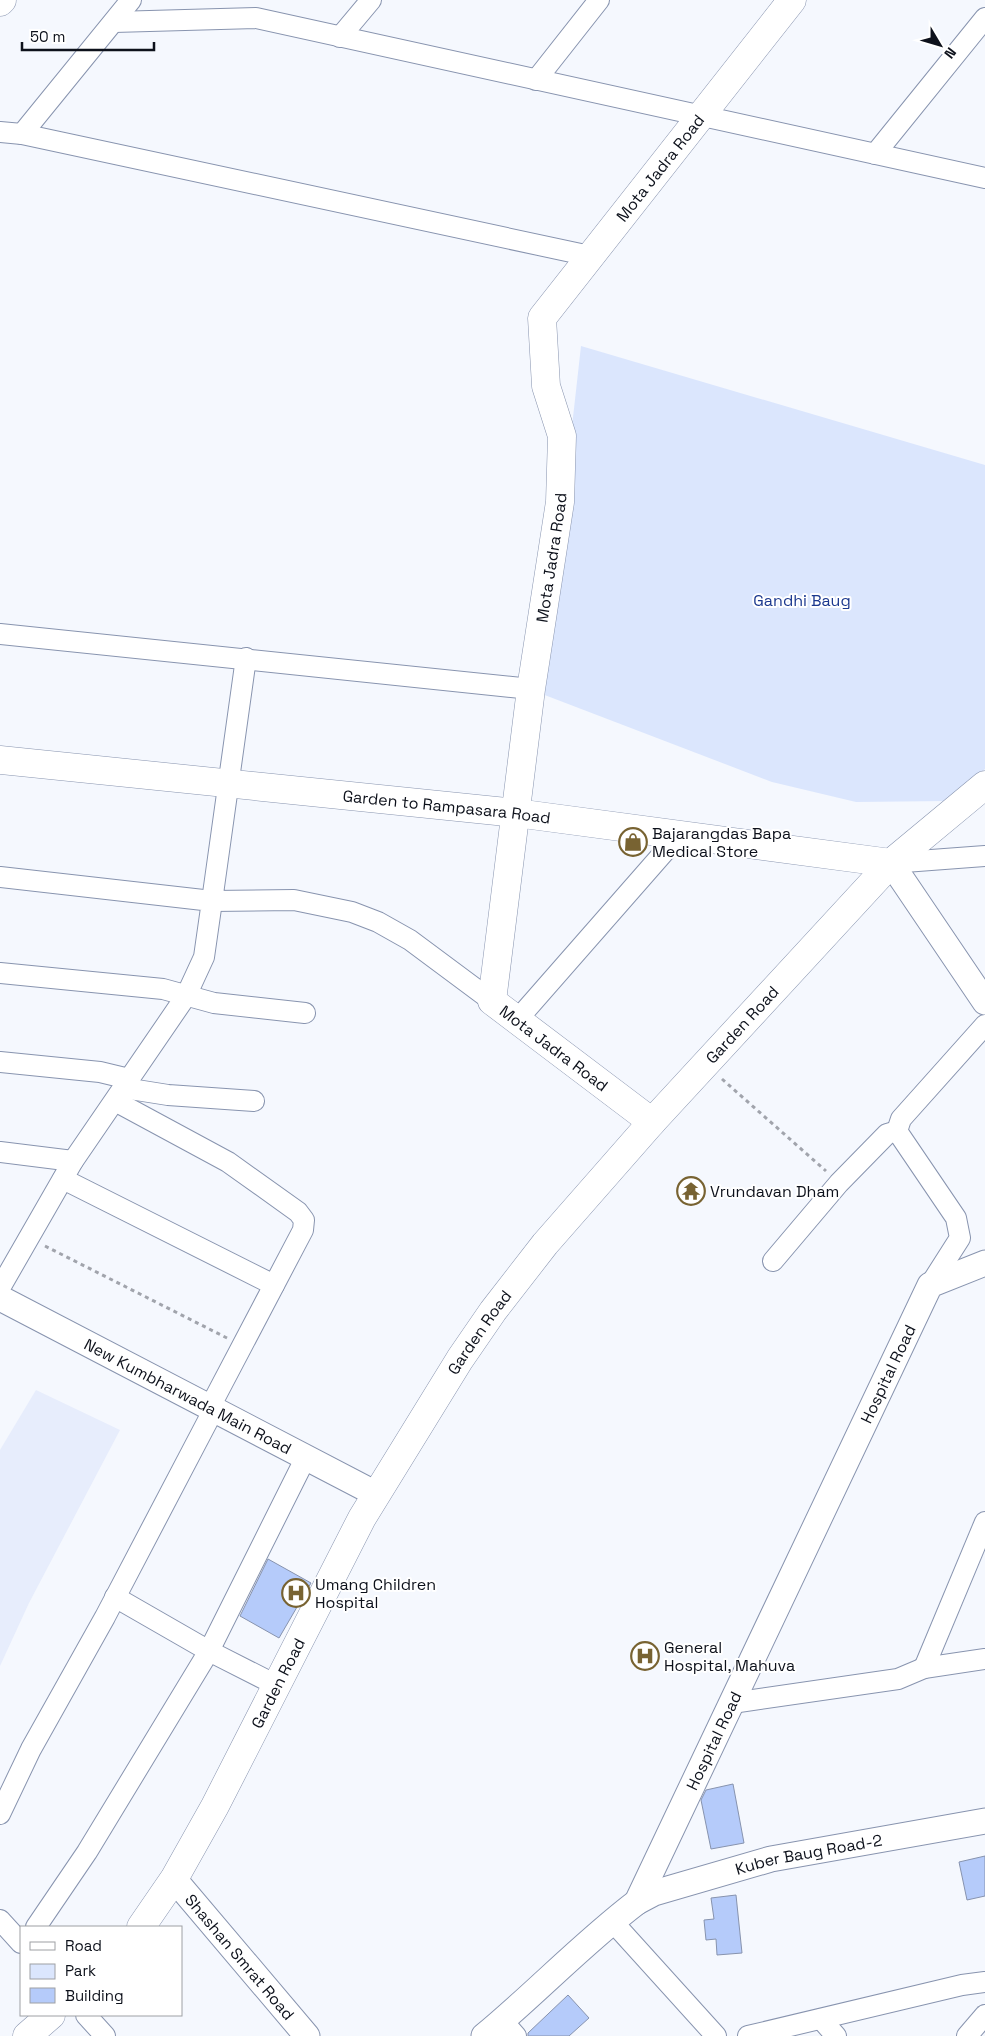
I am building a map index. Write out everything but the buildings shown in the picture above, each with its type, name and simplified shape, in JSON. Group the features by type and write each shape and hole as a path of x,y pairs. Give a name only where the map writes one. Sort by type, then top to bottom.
{"main road":[{"name":"Mota Jadra Road","path":"652,1122 492,1001 531,689 560,502 562,450 559,425 546,386 542,318 792,0"},
{"name":"Garden to Rampasara Road","path":"0,760 516,812 892,862"},
{"name":"Garden Road","path":"142,1926 174,1879 215,1806 362,1518 460,1359 493,1311 545,1244 652,1122 892,862 985,785"},
{"path":"27,2036 50,2016"}],"street":[{"path":"22,134 131,0"},
{"path":"340,37 370,0"},
{"path":"536,80 599,0"},
{"path":"114,22 256,18 985,178"},
{"path":"875,154 985,18"},
{"path":"0,132 22,134 590,256"},
{"path":"0,634 531,689"},
{"path":"0,1288 73,1161 186,996 204,957 246,658"},
{"path":"517,1020 680,834"},
{"path":"985,856 892,862 985,1002"},
{"path":"0,877 212,901 294,900 352,912 378,922 410,940 492,1001"},
{"path":"0,973 162,990 214,1003 305,1013"},
{"path":"897,1131 901,1119 985,1025"},
{"path":"0,1062 100,1072 302,1215 304,1220 303,1230 212,1408 115,1597 31,1749 0,1814"},
{"path":"123,1089 160,1094 254,1101"},
{"path":"773,1261 839,1183 887,1134 897,1131"},
{"path":"897,1131 956,1218 960,1238 930,1284"},
{"path":"0,1152 73,1161"},
{"path":"63,1179 274,1285"},
{"path":"930,1284 985,1262"},
{"name":"Hospital Road","path":"484,2036 509,2028 612,1921 637,1902 930,1284"},
{"name":"New Kumbharwada Main Road","path":"0,1298 376,1494"},
{"path":"37,1926 87,1852 209,1650 306,1457"},
{"path":"924,1668 985,1522"},
{"path":"115,1597 276,1686"},
{"path":"732,1703 898,1679 924,1668 985,1659"},
{"name":"Kuber Baug Road-2","path":"637,1902 654,1893 770,1859 985,1821"},
{"name":"Shashan Smrat Road","path":"174,1879 307,2036"},
{"path":"0,1920 20,1942"},
{"path":"612,1921 716,2036"},
{"path":"748,2036 985,1982"},
{"path":"967,2036 985,2014"},
{"path":"87,2016 105,2036"},
{"path":"821,2019 836,2036"}],"path":[{"path":"706,1065 839,1183"},
{"path":"29,1238 243,1346"}],"shaded area":[{"path":"36,1390 120,1430 29,1603 0,1666 0,1450"}],"green space":[{"name":"Gandhi Baug","path":"581,346 985,465 985,769 947,801 856,802 772,782 542,694"}],"place":[{"name":"Bajarangdas Bapa Medical Store","path":"633,842"},
{"name":"Vrundavan Dham","path":"691,1191"},
{"name":"Umang Children Hospital","path":"296,1593"},
{"name":"General Hospital, Mahuva","path":"645,1656"}]}
